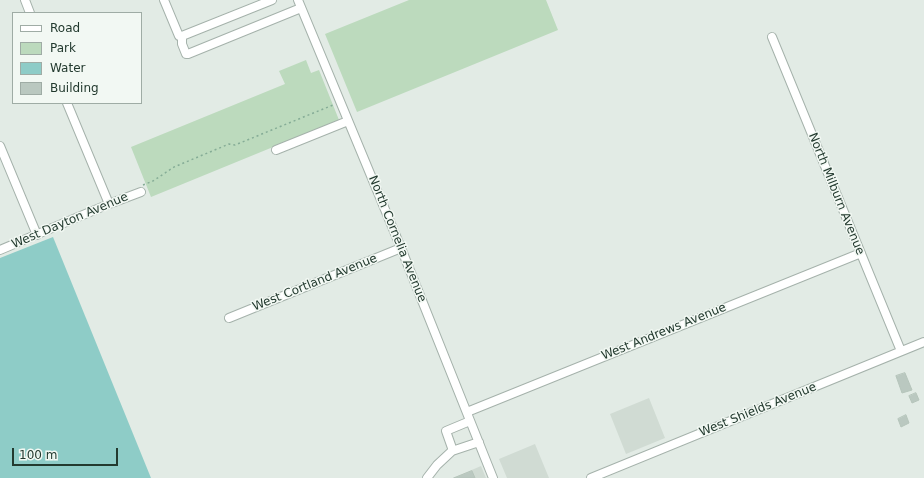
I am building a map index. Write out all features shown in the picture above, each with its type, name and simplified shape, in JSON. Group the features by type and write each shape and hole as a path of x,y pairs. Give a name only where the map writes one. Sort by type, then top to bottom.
{"street":[{"path":"25,0 30,12"},
{"path":"164,0 179,36 182,36"},
{"path":"182,36 272,0"},
{"name":"North Cornelia Avenue","path":"298,0 401,248 493,478"},
{"path":"182,36 182,44 186,54 188,54 301,8"},
{"name":"North Milburn Avenue","path":"772,37 901,352"},
{"path":"67,104 109,204"},
{"path":"276,150 348,121"},
{"path":"0,146 37,236"},
{"name":"West Dayton Avenue","path":"0,250 141,192"},
{"name":"West Cortland Avenue","path":"229,318 401,248"},
{"name":"West Andrews Avenue","path":"467,412 861,253"},
{"name":"West Shields Avenue","path":"591,478 924,342"},
{"path":"452,451 446,431 470,421"},
{"path":"427,478 437,465 452,451 479,442"}],"path":[{"path":"141,192 143,185 153,181 174,167 229,144 235,145 246,141 340,102"}],"shaded area":[{"path":"649,398 665,438 626,454 610,414"},
{"path":"535,444 549,478 507,478 499,459"},
{"path":"481,466 486,478 453,478"}],"green space":[{"path":"409,0 546,0 558,30 357,112 325,34"},
{"path":"306,60 311,73 319,70 339,120 151,197 131,147 285,84 279,71"}],"water":[{"path":"53,237 151,478 0,478 0,258"}],"building":[{"path":"905,373 912,390 902,393 896,376"},
{"path":"916,393 919,400 912,403 909,396"},
{"path":"906,415 909,423 901,427 898,419"},
{"path":"472,471 475,478 454,478"}]}
